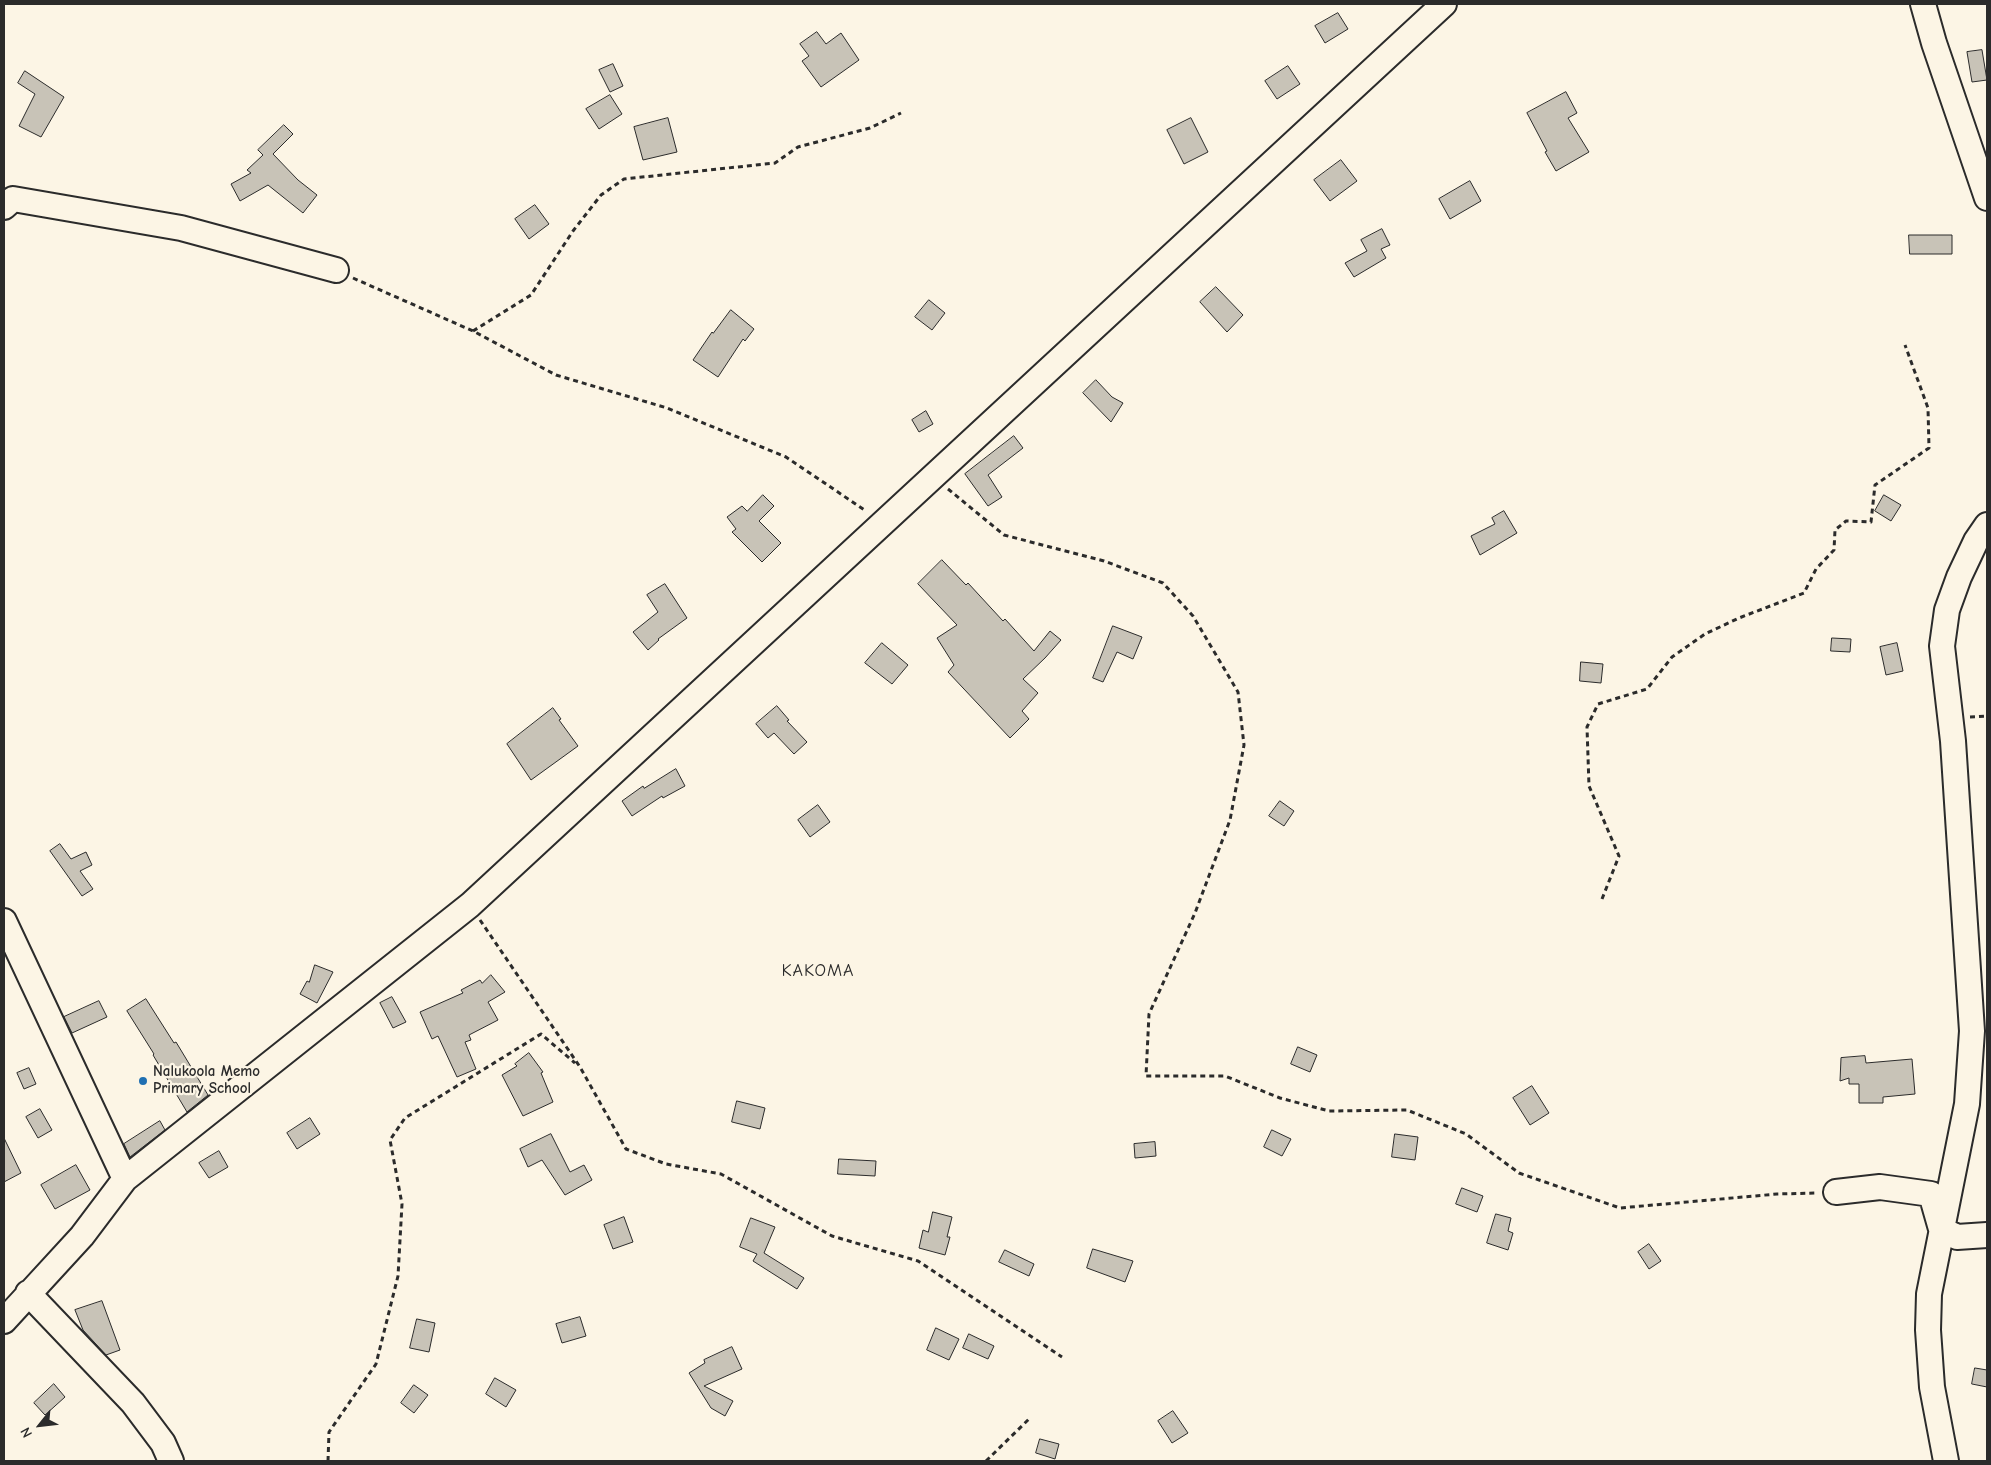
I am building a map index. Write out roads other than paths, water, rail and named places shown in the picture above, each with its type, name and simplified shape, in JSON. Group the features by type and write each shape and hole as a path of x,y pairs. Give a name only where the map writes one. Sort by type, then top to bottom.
{"street":[{"path":"4,1321 82,1236 125,1179 470,905 1444,4"},
{"path":"1923,4 1934,43 1987,198"},
{"path":"4,207 13,199 181,228 336,270"},
{"path":"1946,1461 1932,1387 1928,1330 1929,1294 1966,1104 1972,1031 1953,742 1942,646 1947,610 1959,577 1976,541 1987,525"},
{"path":"4,921 125,1179"},
{"path":"1836,1192 1880,1187 1931,1194 1941,1229 1957,1238 1987,1235"},
{"path":"28,1293 133,1404 163,1443 171,1461"}],"place":[{"name":"Nalukoola Memo Primary School","path":"143,1081"}],"district":[{"name":"KAKOMA","path":"818,971"}]}
